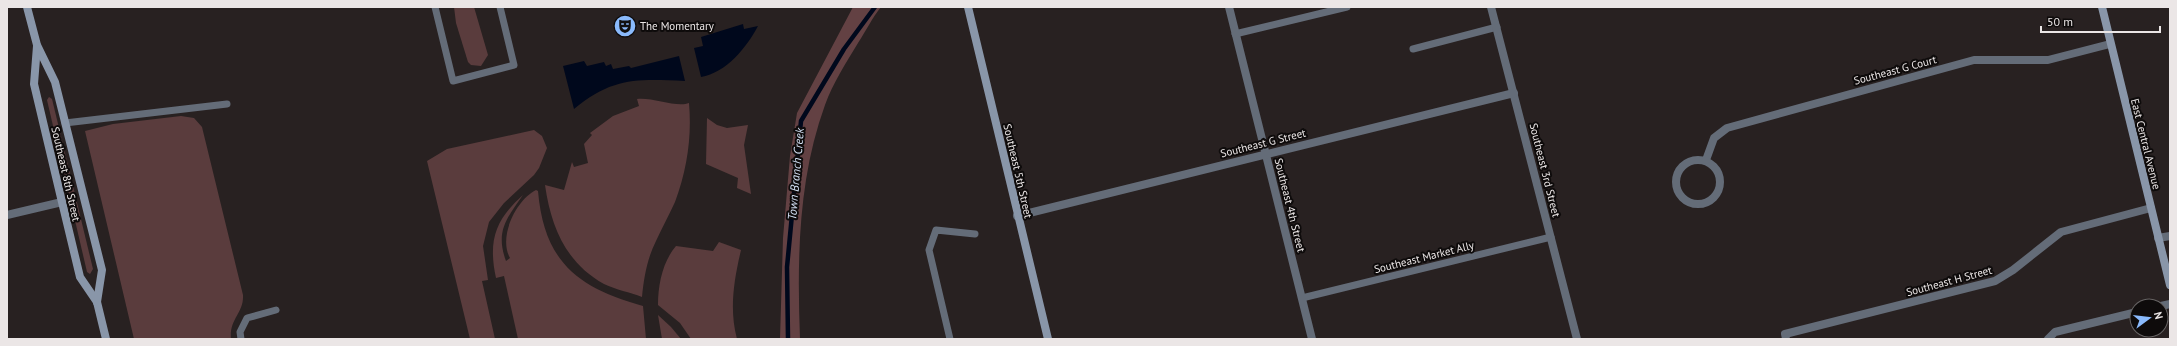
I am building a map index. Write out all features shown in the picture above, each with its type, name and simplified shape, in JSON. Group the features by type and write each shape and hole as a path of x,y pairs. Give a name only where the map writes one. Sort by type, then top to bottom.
{"main road":[{"name":"Southeast 8th Street","path":"27,7 37,45 55,82 102,270 97,302"},
{"name":"Southeast 5th Street","path":"968,7 1017,216 1048,339"},
{"name":"East Central Avenue","path":"2102,7 2170,285"},
{"name":"Southeast 8th Street","path":"37,45 34,84 80,277 97,302 106,339"}],"street":[{"name":"Southeast 4th Street","path":"1228,7 1312,339"},
{"name":"Southeast 3rd Street","path":"1491,7 1577,339"},
{"name":"Southeast G Court","path":"1706,160 1714,138 1727,128 1974,60 2048,60 2110,44"},
{"name":"Southeast G Street","path":"1017,216 1514,93"},
{"path":"1699,159 1706,160 1718,170 1720,185 1713,199 1699,204 1692,203 1685,200 1677,189 1677,175 1685,163 1699,159"},
{"path":"7,215 62,202"},
{"name":"Southeast H Street","path":"1786,337 1995,281 2013,270 2061,232 2151,208"},
{"path":"2158,238 2170,236"},
{"path":"2048,339 2055,332 2129,314"}],"lane":[{"path":"435,7 453,81 514,65 500,7"},
{"path":"1235,34 1347,7"},
{"path":"1413,49 1496,27"},
{"path":"65,123 227,104"},
{"path":"950,339 929,250 936,230 975,234"},
{"name":"Southeast Market Ally","path":"1302,298 1551,237"},
{"path":"241,339 240,332 247,318 276,310"}],"shaded area":[{"path":"454,7 474,7 488,55 481,66 471,65 468,62 456,23"},
{"path":"853,7 881,7 836,81 828,97 816,133 804,191 801,220 799,250 800,339 780,339 783,238 790,156 797,113"},
{"path":"49,97 52,99 93,269 90,274 87,272 47,100"},
{"path":"637,99 650,99 678,104 689,103 690,116 688,153 683,178 675,202 650,255 642,297 604,284 580,266 570,255 562,242 551,215 545,185 564,190 572,162 574,167 588,163 584,144 592,135 590,133 613,116 639,106"},
{"path":"181,116 194,118 202,127 243,295 241,307 232,326 231,339 134,339 85,131 113,124"},
{"path":"707,118 717,125 727,128 748,125 744,145 751,194 737,188 738,178 706,164"},
{"path":"534,130 542,136 547,148 539,168 534,175 504,203 489,222 483,246 488,280 482,281 495,339 470,339 427,161 447,149"},
{"path":"536,190 538,191 542,216 548,236 557,254 568,268 583,280 620,299 643,306 646,339 518,339 504,276 496,278 493,253 494,242 500,222 513,204 523,195 504,225 502,233 503,250 506,261 510,258 506,240 511,220 522,202"},
{"path":"719,242 741,250 733,294 733,317 737,339 691,339 680,323 658,305 662,273 671,252 676,246 713,251"},
{"path":"658,315 671,327 681,339 662,339"}],"water":[{"path":"743,24 744,29 758,26 742,50 727,65 710,75 701,77 694,48 703,46 701,37"},
{"path":"679,56 685,81 653,80 626,82 601,91 574,109 563,66 584,61 587,66 604,62 606,66 611,64 613,69 629,66 631,68"}],"waterway":[{"name":"Town Branch Creek","path":"788,339 787,267 801,121 844,49 875,7"}],"place":[{"name":"The Momentary","path":"625,26"}]}
